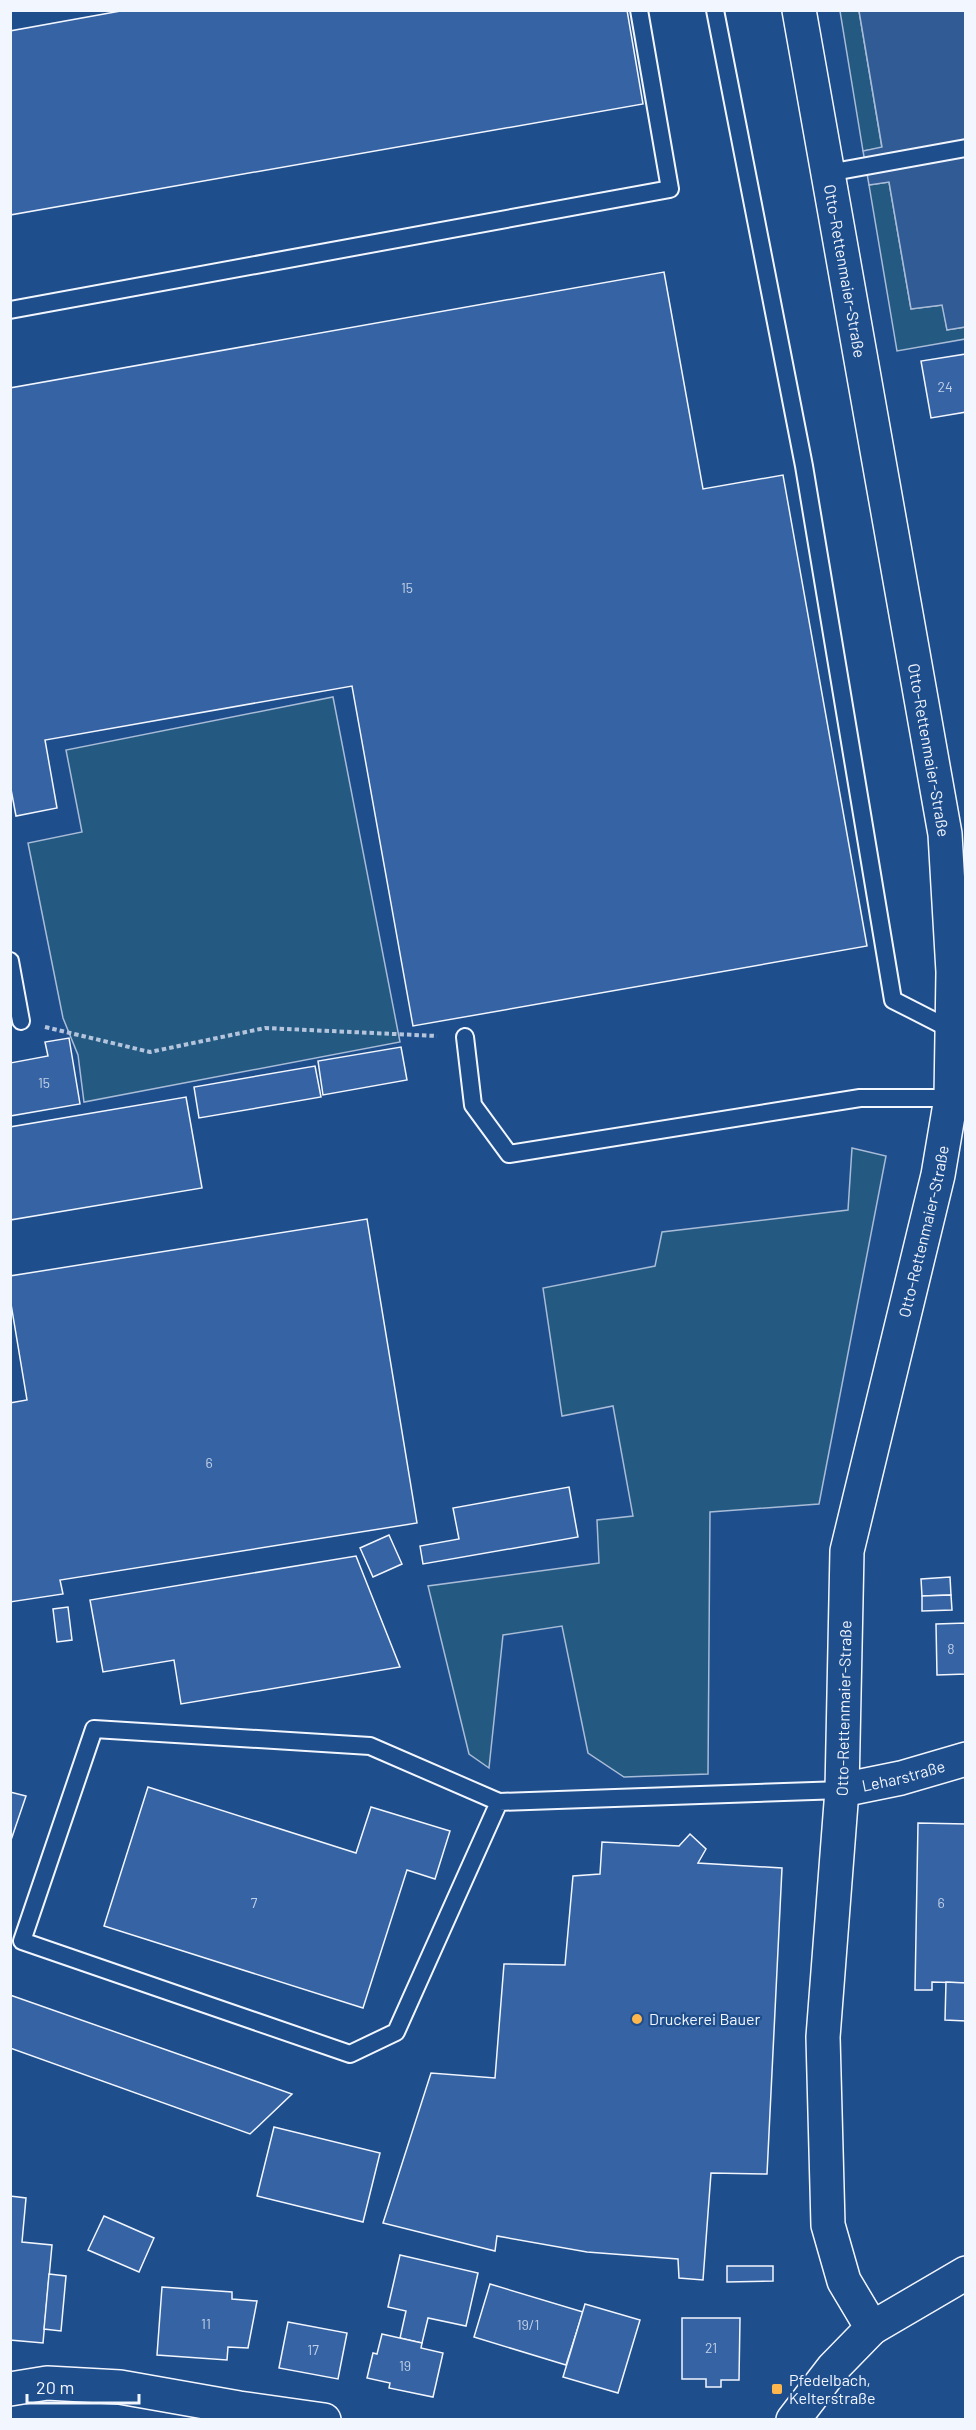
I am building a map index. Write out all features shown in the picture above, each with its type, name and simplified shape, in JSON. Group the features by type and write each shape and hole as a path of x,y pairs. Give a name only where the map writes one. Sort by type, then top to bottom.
{"street":[{"name":"Otto-Rettenmaier-Straße","path":"799,10 945,834 952,972 952,1030 958,1099 847,1551 842,1790 824,2037 828,2225 844,2281 872,2328"},
{"name":"Leharstraße","path":"842,1790 901,1778 966,1759"},
{"path":"793,2420 833,2368 872,2328 966,2273"},
{"path":"10,2389 47,2383 120,2386 239,2414 324,2420"}],"lane":[{"path":"10,310 670,189 639,10"},
{"path":"715,10 804,466 893,1000 952,1030"},
{"path":"828,173 966,148"},
{"path":"10,961 21,1021"},
{"path":"465,1037 473,1105 509,1154 860,1098 958,1099"},
{"path":"499,1802 396,2032 350,2054 16,1944 94,1729 370,1746 499,1802 842,1790"}],"path":[{"path":"21,1021 150,1052 265,1028 465,1037"}],"shaded area":[{"path":"840,11 859,11 882,148 863,151"},
{"path":"859,11 965,11 965,327 947,330 942,305 911,309 889,182 869,185 863,151 882,147"},
{"path":"889,182 911,309 943,305 947,330 965,327 965,339 897,351 869,185"},
{"path":"333,697 400,1042 84,1102 78,1055 63,1018 28,843 82,832 66,750"},
{"path":"852,1148 886,1156 819,1504 710,1512 708,1774 624,1777 588,1753 562,1626 503,1635 489,1768 469,1754 428,1586 599,1563 597,1520 633,1516 613,1406 562,1416 543,1288 655,1266 662,1232 848,1210"}],"building":[{"path":"126,10 627,10 643,104 10,215 10,31"},
{"path":"664,272 703,489 783,475 867,946 413,1026 352,686 45,740 57,808 16,816 10,784 10,388"},
{"path":"966,354 966,412 931,418 921,361"},
{"path":"69,1038 80,1104 10,1116 10,1063 48,1056 45,1042"},
{"path":"401,1047 407,1080 323,1095 318,1061"},
{"path":"315,1066 321,1097 199,1118 194,1087"},
{"path":"186,1097 202,1188 10,1220 10,1127"},
{"path":"367,1219 417,1523 60,1580 63,1594 10,1602 10,1403 27,1400 10,1298 10,1276"},
{"path":"569,1487 578,1537 423,1564 420,1546 459,1539 453,1508"},
{"path":"389,1535 402,1564 373,1577 360,1548"},
{"path":"356,1556 400,1667 181,1704 174,1660 103,1672 90,1600"},
{"path":"950,1577 951,1595 922,1596 921,1579"},
{"path":"951,1595 952,1610 922,1611 922,1596"},
{"path":"68,1607 72,1640 57,1642 53,1609"},
{"path":"966,1623 966,1674 937,1675 936,1624"},
{"path":"148,1787 356,1853 371,1807 450,1831 435,1879 407,1870 363,2008 104,1926"},
{"path":"10,1792 26,1796 10,1843"},
{"path":"918,1823 966,1824 966,1983 932,1982 932,1990 915,1990"},
{"name":"Druckerei Bauer","path":"690,1834 706,1849 698,1863 782,1868 767,2174 711,2173 703,2280 679,2278 678,2259 587,2252 497,2236 495,2251 383,2223 431,2073 495,2078 504,1964 565,1965 573,1876 600,1874 602,1842 679,1846"},
{"path":"946,1982 966,1983 966,2021 945,2020"},
{"path":"10,1995 292,2094 250,2134 10,2048"},
{"path":"274,2127 380,2153 363,2222 257,2196"},
{"path":"10,2196 26,2198 22,2242 52,2245 43,2343 10,2340"},
{"path":"104,2216 154,2238 139,2272 88,2250"},
{"path":"400,2255 478,2273 466,2326 428,2318 422,2343 400,2338 406,2311 388,2307"},
{"path":"727,2266 773,2266 773,2281 727,2282"},
{"path":"49,2274 66,2276 61,2331 44,2329"},
{"path":"490,2284 583,2312 566,2365 474,2337"},
{"path":"162,2287 232,2292 232,2299 257,2301 248,2348 228,2347 227,2360 157,2355"},
{"path":"585,2304 640,2320 618,2393 563,2377"},
{"path":"682,2318 740,2318 739,2380 721,2380 721,2387 706,2387 706,2379 682,2379"},
{"path":"288,2322 347,2333 338,2379 279,2368"},
{"path":"382,2334 422,2343 421,2348 443,2353 433,2397 389,2388 390,2383 367,2378 373,2353 377,2354"}],"place":[{"name":"Druckerei Bauer","path":"637,2019"},
{"name":"Pfedelbach, Kelterstraße","path":"777,2389"}]}
